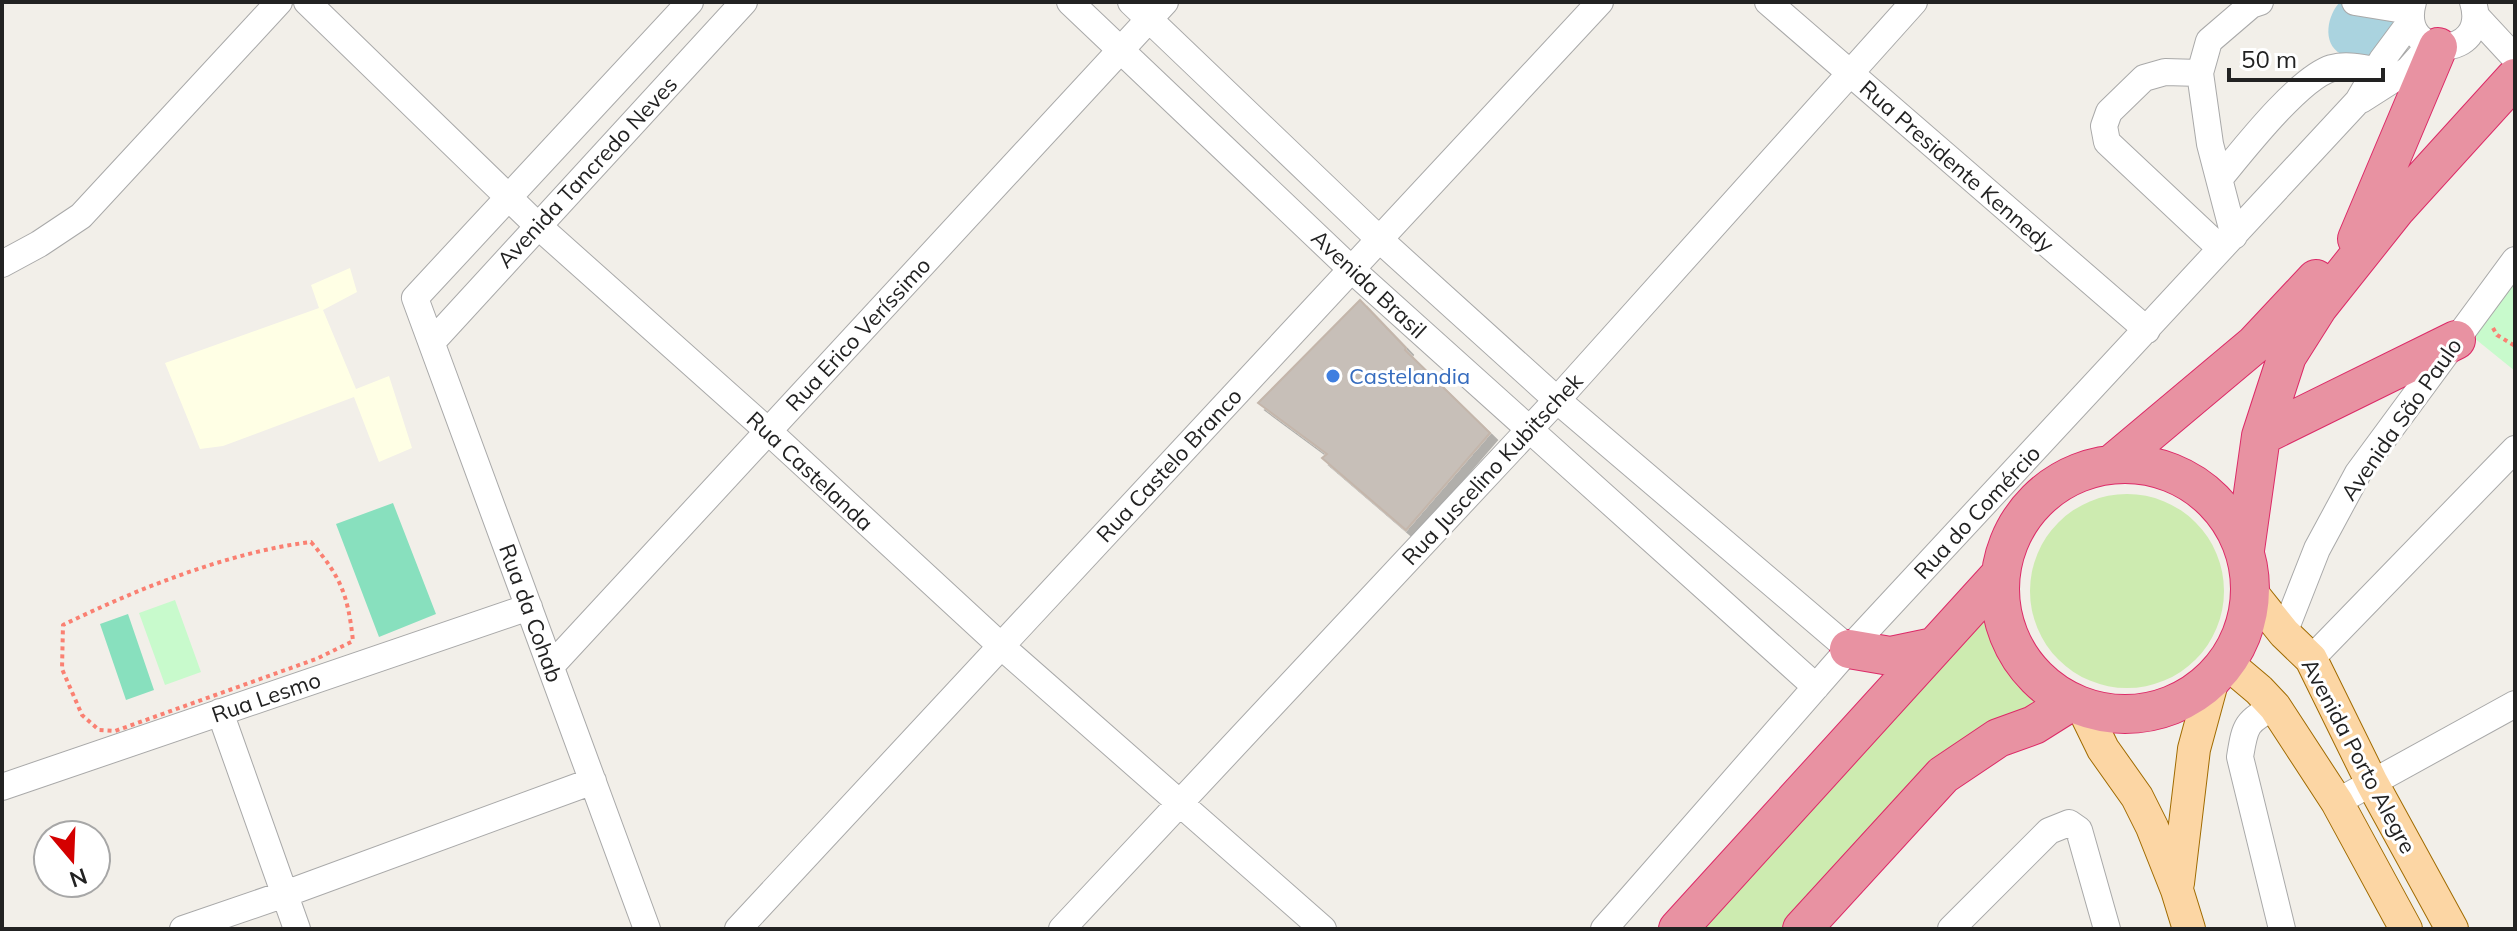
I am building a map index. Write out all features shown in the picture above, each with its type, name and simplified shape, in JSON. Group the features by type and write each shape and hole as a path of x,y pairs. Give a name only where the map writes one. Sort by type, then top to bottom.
{"highway":[{"path":"2357,239 2462,22"},
{"path":"2245,550 2226,512 2194,483 2154,466 2112,464 2071,476 2036,500 2012,535 2000,575 2002,615 2016,652 2041,682 2077,706 2113,714 2149,712 2183,700 2220,671 2245,629 2252,593 2245,550 2261,436 2287,356 2318,307 2511,68"},
{"path":"2112,464 2255,344 2357,239 2396,209"},
{"path":"2261,436 2456,340"},
{"path":"1678,929 2000,575"},
{"path":"1849,649 1890,656 1933,647"},
{"path":"1802,929 1943,775 1998,738 2077,706"}],"main road":[{"name":"Avenida Porto Alegre","path":"2252,593 2284,633 2311,659 2372,783 2452,929"},
{"name":"Avenida Porto Alegre","path":"2220,671 2275,707 2337,802 2406,929"},
{"path":"2177,890 2194,749 2220,671"},
{"path":"2077,706 2137,797 2177,890 2189,929"}],"street":[{"path":"2,264 81,216 279,2"},
{"name":"Rua Castelanda","path":"307,2 507,199 768,431 1001,646 1323,929"},
{"name":"Avenida Tancredo Neves","path":"415,298 690,2"},
{"name":"Avenida Tancredo Neves","path":"432,342 744,2"},
{"name":"Avenida Brasil","path":"1070,2 1351,269 1816,687"},
{"name":"Rua Castelo Branco","path":"738,929 1600,2"},
{"name":"Rua Presidente Kennedy","path":"1768,2 2147,330"},
{"name":"Rua Juscelino Kubitschek","path":"1062,929 1557,400 1914,2"},
{"path":"2227,242 2220,178 2210,144 2200,73 2209,41 2251,5 2260,2"},
{"path":"2355,2 2411,11 2414,31 2462,22 2511,68"},
{"name":"Avenida Brasil","path":"1148,8 1379,239 1557,400 1849,649"},
{"name":"Rua Erico Veríssimo","path":"551,666 1121,49 1148,8"},
{"name":"Rua do Comércio","path":"1604,929 1849,649 2358,101 2411,11"},
{"name":"Rua do Comércio","path":"2358,101 2408,70 2462,22"},
{"path":"2220,178 2266,123 2315,76 2332,68 2348,66 2376,70"},
{"path":"2200,73 2165,72 2144,78 2109,112 2104,126 2107,142 2227,242"},
{"name":"Avenida São Paulo","path":"2284,633 2317,549 2358,473 2515,260"},
{"name":"Rua da Cohab","path":"415,298 647,929"},
{"path":"2311,659 2515,449"},
{"name":"Rua Lesmo","path":"2,787 226,701 529,607"},
{"path":"226,701 297,929"},
{"path":"2337,802 2515,704"},
{"path":"2275,707 2259,715 2244,729 2240,757 2282,929"},
{"path":"183,929 593,781"},
{"path":"1951,929 2049,831 2069,823 2079,830 2107,929"}],"path":[{"path":"311,542 334,569 350,609 353,641 226,701 155,715 115,731 99,730 82,715 62,669 63,625 112,601 193,572 275,546 311,542"}],"shaded area":[{"path":"350,268 357,292 323,310 356,389 389,376 412,448 379,462 354,397 223,446 200,449 165,363 319,308 311,285"}],"green space":[{"path":"2515,272 2515,371 2468,333"},
{"path":"2127,494 2164,501 2196,522 2217,554 2224,591 2217,628 2196,660 2164,681 2127,688 2090,681 2058,660 2037,628 2030,591 2037,554 2058,522 2090,501"},
{"path":"393,503 436,614 379,637 336,524"},
{"path":"175,600 201,672 165,685 139,613"},
{"path":"1984,604 1993,635 2006,661 2023,686 2045,709 1786,929 1700,929"},
{"path":"128,614 154,690 126,700 100,624"}],"water":[{"path":"2340,2 2384,2 2395,22 2373,59 2341,54 2331,43 2328,28"}],"building":[{"path":"1360,300 1405,350 1490,433 1406,530 1322,458 1327,454 1258,403"}],"place":[{"name":"Castelandia","path":"1333,376"}]}
